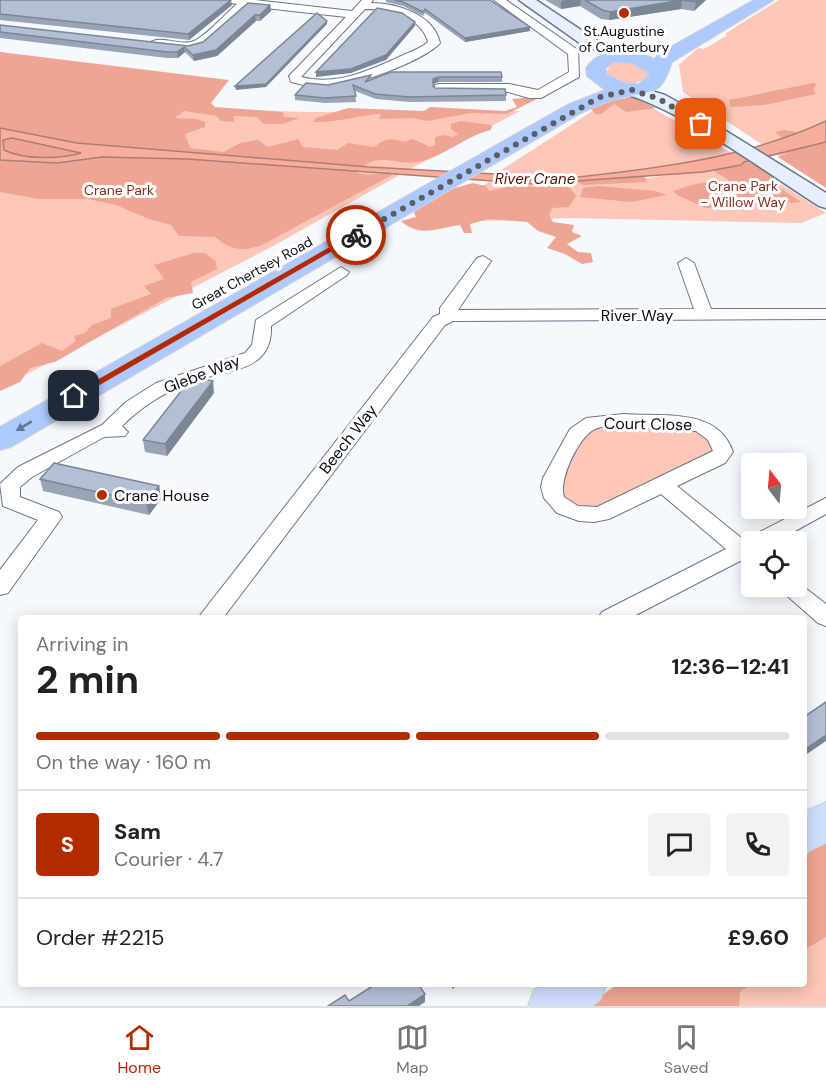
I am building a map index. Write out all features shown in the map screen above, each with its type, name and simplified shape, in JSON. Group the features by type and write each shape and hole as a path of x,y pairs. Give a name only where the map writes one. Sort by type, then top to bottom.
{"highway":[{"name":"Great Chertsey Road","path":"0,416 584,88 597,70 626,56 652,48 738,0"},
{"path":"659,74 663,60 678,49 766,0"},
{"path":"626,56 650,62 659,74"},
{"path":"597,70 604,83 630,90"},
{"name":"Great Chertsey Road","path":"0,440 591,100 649,86 659,74"}],"main road":[{"path":"515,0 596,54 597,70"},
{"path":"526,0 562,32 626,56"},
{"path":"659,74 680,100 738,142"},
{"path":"630,90 659,99 738,142 824,197"},
{"path":"807,833 826,820"},
{"path":"551,1006 580,987"}],"street":[{"path":"226,0 362,6 396,8 407,13 432,35 434,43 428,48 344,83 320,84 295,79 362,6"},
{"path":"439,88 509,88 529,94 541,94 575,74 574,53 562,32 499,0"},
{"path":"146,42 179,46 198,44 247,1"},
{"name":"Beech Way","path":"212,615 439,321 449,316 449,308 483,261"},
{"path":"686,263 705,315"},
{"name":"Glebe Way","path":"0,588 51,517 10,501 10,485 25,472 101,430 113,431 119,414 153,393 185,377 239,362 258,351 263,337 262,324 341,272"},
{"name":"River Way","path":"449,316 826,314"},
{"name":"Court Close","path":"624,420 687,422 710,430 720,440 723,452 718,458 663,485 601,514 585,516 568,510 556,501 551,490 555,474 576,433 586,425 624,420"},
{"path":"663,485 741,541"},
{"path":"780,531 826,505"},
{"path":"616,615 741,552"},
{"path":"800,597 826,618"}],"green space":[{"path":"779,0 826,0 826,187 683,92 679,65 698,48 704,49 726,36 726,33"},
{"name":"Crane Park","path":"0,52 207,109 308,112 520,111 412,168 275,245 0,388"},
{"path":"0,52 229,80 211,103 215,107 283,112 284,117 299,118 283,124 263,124 257,117 234,116 234,122 221,121 217,116 184,111 175,118 197,119 205,122 205,127 185,134 190,148 224,152 240,143 258,140 268,147 298,139 303,147 337,150 348,143 374,147 392,139 403,142 413,139 430,147 435,145 435,137 445,135 452,137 458,134 451,129 451,124 461,121 492,125 491,130 428,159 409,163 373,161 356,172 392,175 262,245 249,249 237,249 215,237 179,236 171,225 149,219 116,205 88,199 39,199 0,192"},
{"path":"628,60 649,72 646,79 627,86 606,76 613,63"},
{"path":"562,83 565,85 507,114 471,113 427,121 413,118 379,119 381,114 313,122 316,118 348,108 424,111 430,107 505,111 517,107 512,99 533,97"},
{"path":"817,84 813,89 816,94 764,105 731,107 729,100"},
{"path":"630,96 656,108 626,112 614,104 601,114 595,114 591,109 609,98 624,99"},
{"path":"623,98 640,101 737,156 575,177 492,176 605,103"},
{"path":"783,130 826,135 826,188 778,157 791,151 791,145 775,132"},
{"path":"747,161 777,176 771,182 801,202 706,208 673,191 701,183 729,184 729,180 715,172 714,163"},
{"name":"Crane Park - Willow Way","path":"748,163 826,213 801,223 570,218 423,223 489,182 536,185 649,178"},
{"path":"643,173 647,182 583,185 575,181"},
{"path":"473,183 486,186 489,191 517,185 534,187 559,183 571,189 576,196 569,207 552,208 549,215 553,222 574,225 572,232 582,236 567,244 578,252 591,253 593,262 582,264 565,254 547,248 556,237 538,231 527,222 488,219 470,224 472,233 464,233 460,225 422,231 401,221 416,217 412,208 448,190"},
{"path":"599,186 655,191 667,195 631,202 580,197 583,188"},
{"path":"194,253 206,253 216,262 217,269 191,282 193,293 166,298 55,362 30,368 20,382 0,391 0,366 42,343 62,351 76,341 74,336 85,333 92,325 111,318 111,309 151,294 144,286 164,279 154,265"},
{"path":"687,422 723,452 601,514 568,510 555,474 586,425"},
{"path":"826,840 826,937 807,948 807,854"},
{"path":"826,917 826,1006 704,1006 725,987 807,987 807,929"},
{"path":"614,987 748,987 740,992 739,1006 586,1006"}],"shaded area":[{"name":"River Crane","path":"826,121 826,142 744,162 741,165 703,172 533,184 187,159 102,157 57,163 0,160 0,128 77,143 549,180 689,162 745,150","holes":["12,138 81,153 53,157 22,156 4,150 3,140"]}],"building":[{"path":"0,0 231,0 188,34 0,14"},
{"path":"394,0 490,0 530,27 465,38 425,9 423,12"},
{"path":"585,0 682,0 610,12"},
{"path":"248,3 270,5 260,15 255,15 216,50 193,55 184,47 177,52 167,52 0,32 0,25 188,46 203,42"},
{"path":"377,8 402,13 415,22 386,55 351,69 316,72"},
{"path":"317,13 327,21 266,84 235,86"},
{"path":"391,72 501,72 502,77 439,77 433,79 433,86 435,88 505,89 506,95 410,97 375,94 353,85 356,96 325,98 295,95 306,83 328,85 371,75 365,82"},
{"path":"192,377 213,381 165,444 143,440"},
{"path":"54,463 159,486 146,503 40,479"},
{"path":"826,702 826,735 807,748 807,715"},
{"path":"371,987 420,987 425,994 407,1006 328,1006 345,995 349,1001"}],"way so far":[{"path":"356,235 574,109 600,97 632,90 659,99 701,124"}],"place":[{"name":"St.Augustine of Canterbury","path":"624,13"},
{"name":"Crane House","path":"102,495"}],"route":[{"path":"74,396 356,235"}]}
